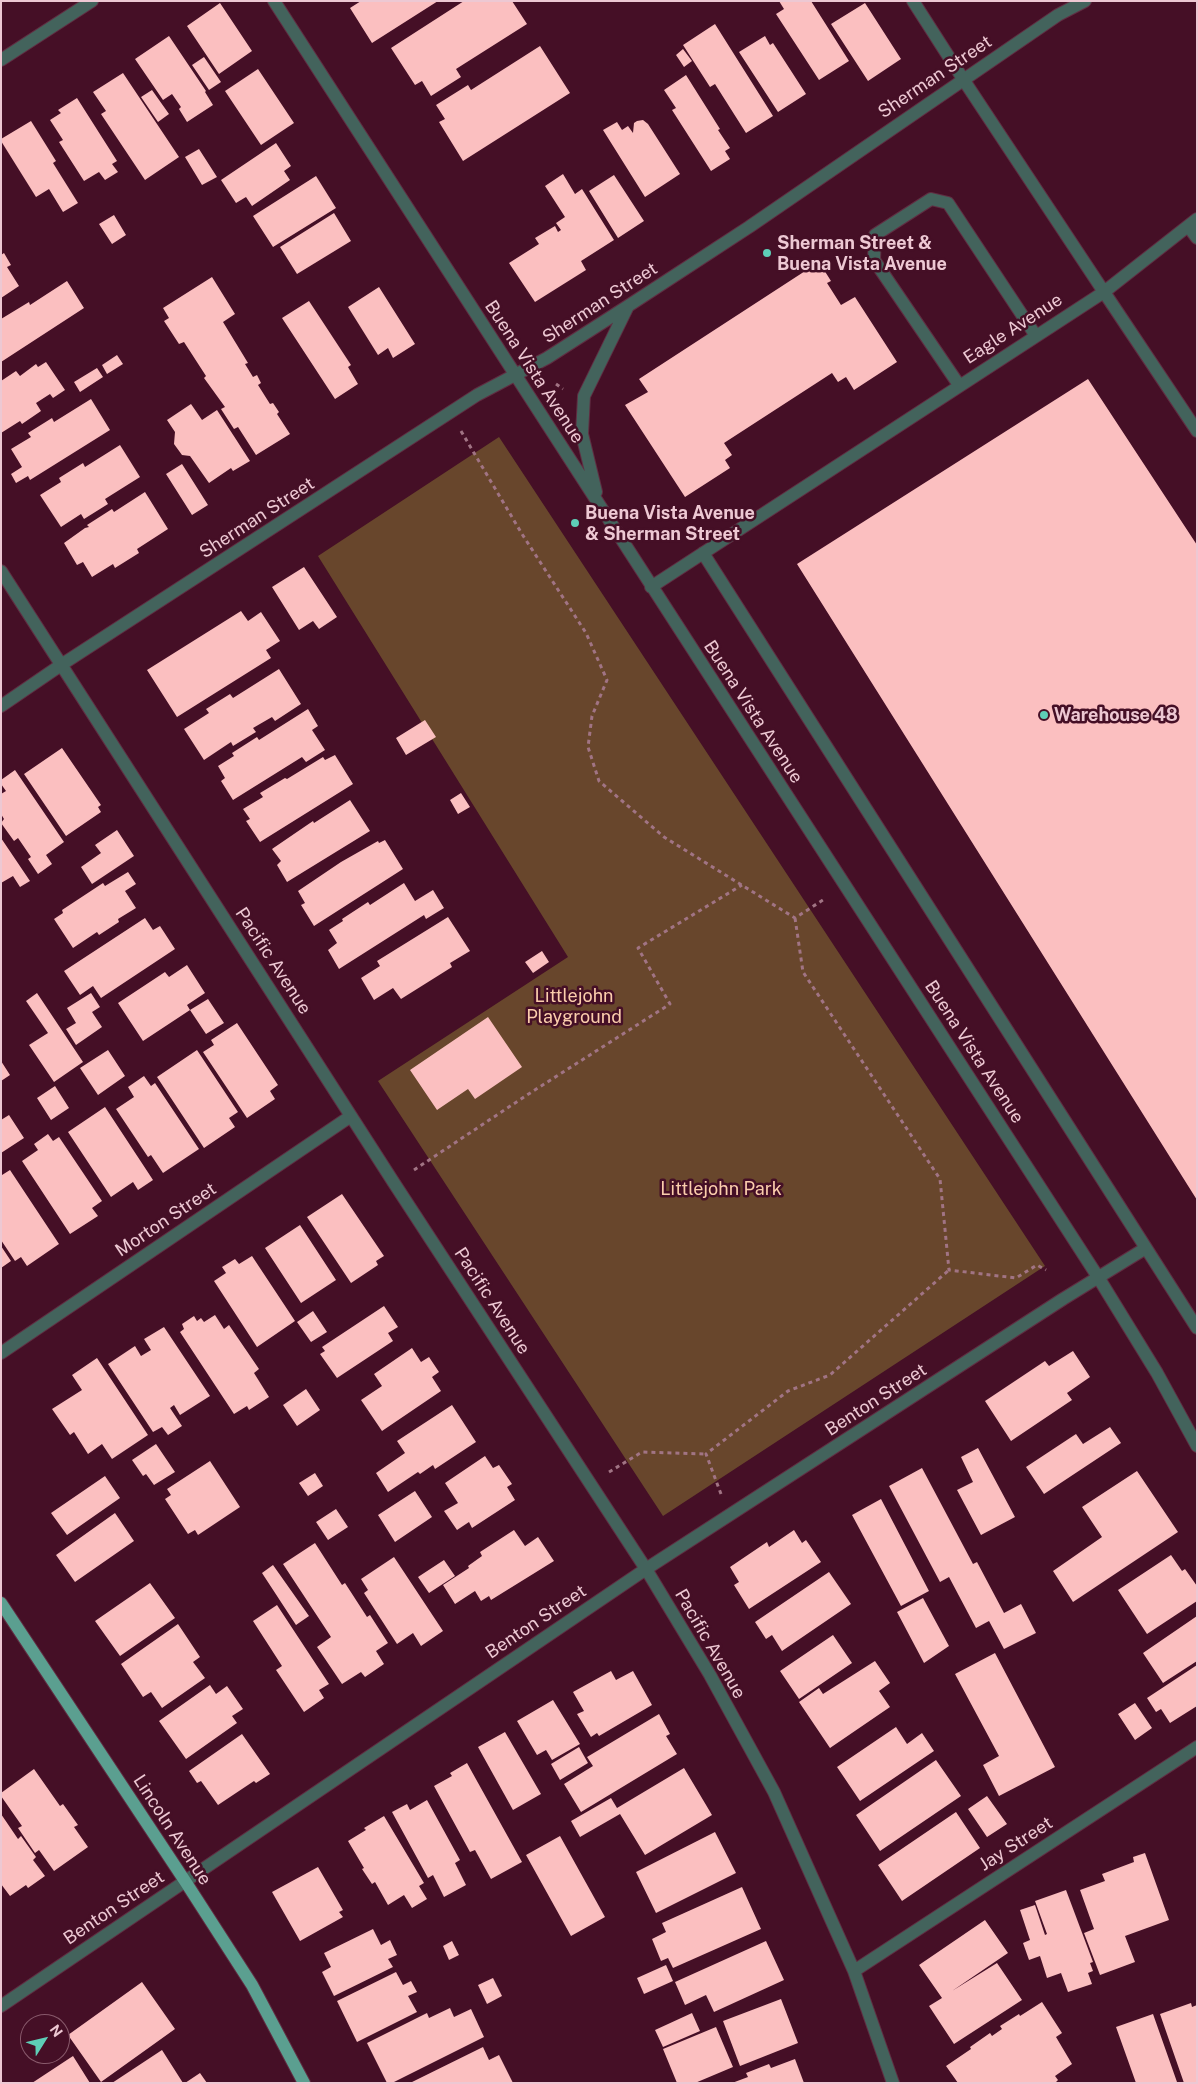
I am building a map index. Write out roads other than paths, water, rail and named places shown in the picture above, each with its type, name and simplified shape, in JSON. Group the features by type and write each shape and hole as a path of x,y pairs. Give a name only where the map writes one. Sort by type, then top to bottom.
{"main road":[{"name":"Lincoln Avenue","path":"1,1603 252,1985 304,2083"}],"street":[{"path":"1,60 92,1"},
{"name":"Buena Vista Avenue","path":"274,1 1098,1277 1156,1373 1197,1446"},
{"path":"913,1 962,79 1197,431"},
{"name":"Sherman Street","path":"1,706 61,665 477,396 547,358 628,306 749,227 962,79 1058,15 1085,1"},
{"path":"959,385 874,260 875,235 931,199 948,203 1036,336"},
{"path":"1192,222 1197,238"},
{"name":"Eagle Avenue","path":"651,587 1104,292 1192,222"},
{"path":"598,501 582,434 584,396 628,306"},
{"path":"703,554 1197,1328"},
{"name":"Pacific Avenue","path":"1,571 394,1183 646,1568 710,1675 774,1792 854,1971 893,2083"},
{"name":"Morton Street","path":"1,1353 351,1116"},
{"name":"Benton Street","path":"1,2006 646,1568 1146,1248"},
{"name":"Jay Street","path":"854,1971 1197,1747"}],"place":[{"name":"Sherman Street & Buena Vista Avenue","path":"767,253"},
{"name":"Buena Vista Avenue & Sherman Street","path":"575,523"},
{"name":"Warehouse 48","path":"1044,715"}],"park label":[{"name":"Littlejohn Playground","path":"574,1006"},
{"name":"Littlejohn Park","path":"721,1189"}]}
